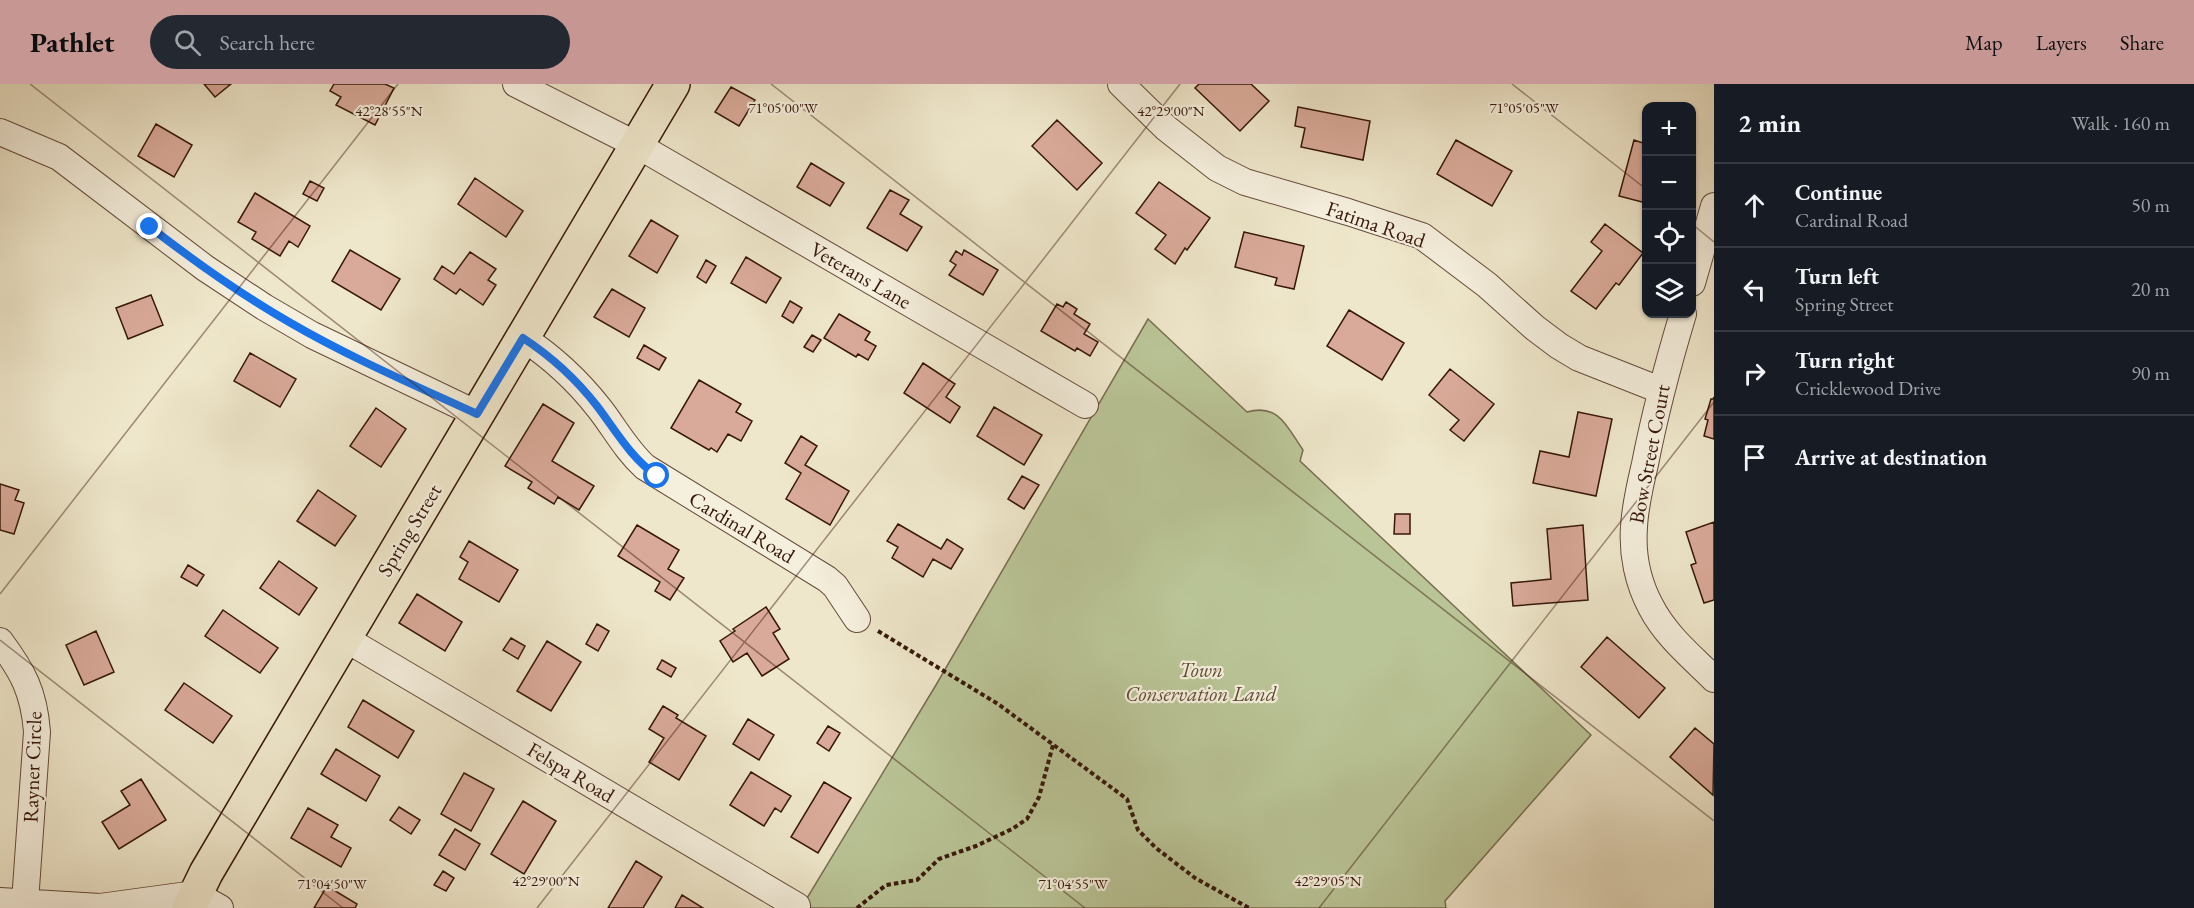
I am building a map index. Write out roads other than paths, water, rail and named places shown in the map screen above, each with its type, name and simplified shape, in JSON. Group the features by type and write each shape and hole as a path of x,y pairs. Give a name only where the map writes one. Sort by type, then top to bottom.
{"main road":[{"name":"Spring Street","path":"201,903 344,638 673,84"}],"street":[{"name":"Veterans Lane","path":"516,84 637,146 1085,405"},
{"name":"Fatima Road","path":"1121,84 1166,128 1200,157 1217,168 1245,182 1284,195 1348,212 1422,236 1473,274 1559,346 1579,358 1660,390"},
{"path":"0,132 36,145 68,162 173,245 288,322 477,414"},
{"path":"1696,269 1714,206"},
{"name":"Bow Street Court","path":"1682,318 1660,390 1635,516 1634,542 1637,568 1650,605 1663,627 1680,647 1714,679"},
{"name":"Cardinal Road","path":"523,338 555,360 586,392 634,456 645,467 827,579 835,586 856,619"},
{"name":"Felspa Road","path":"344,638 797,906"},
{"name":"Rayner Circle","path":"0,641 28,683 36,714 37,732 25,902"},
{"name":"Spring Street","path":"0,900 101,908 201,903"}],"park label":[{"name":"Town Conservation Land","path":"1201,681"}]}
